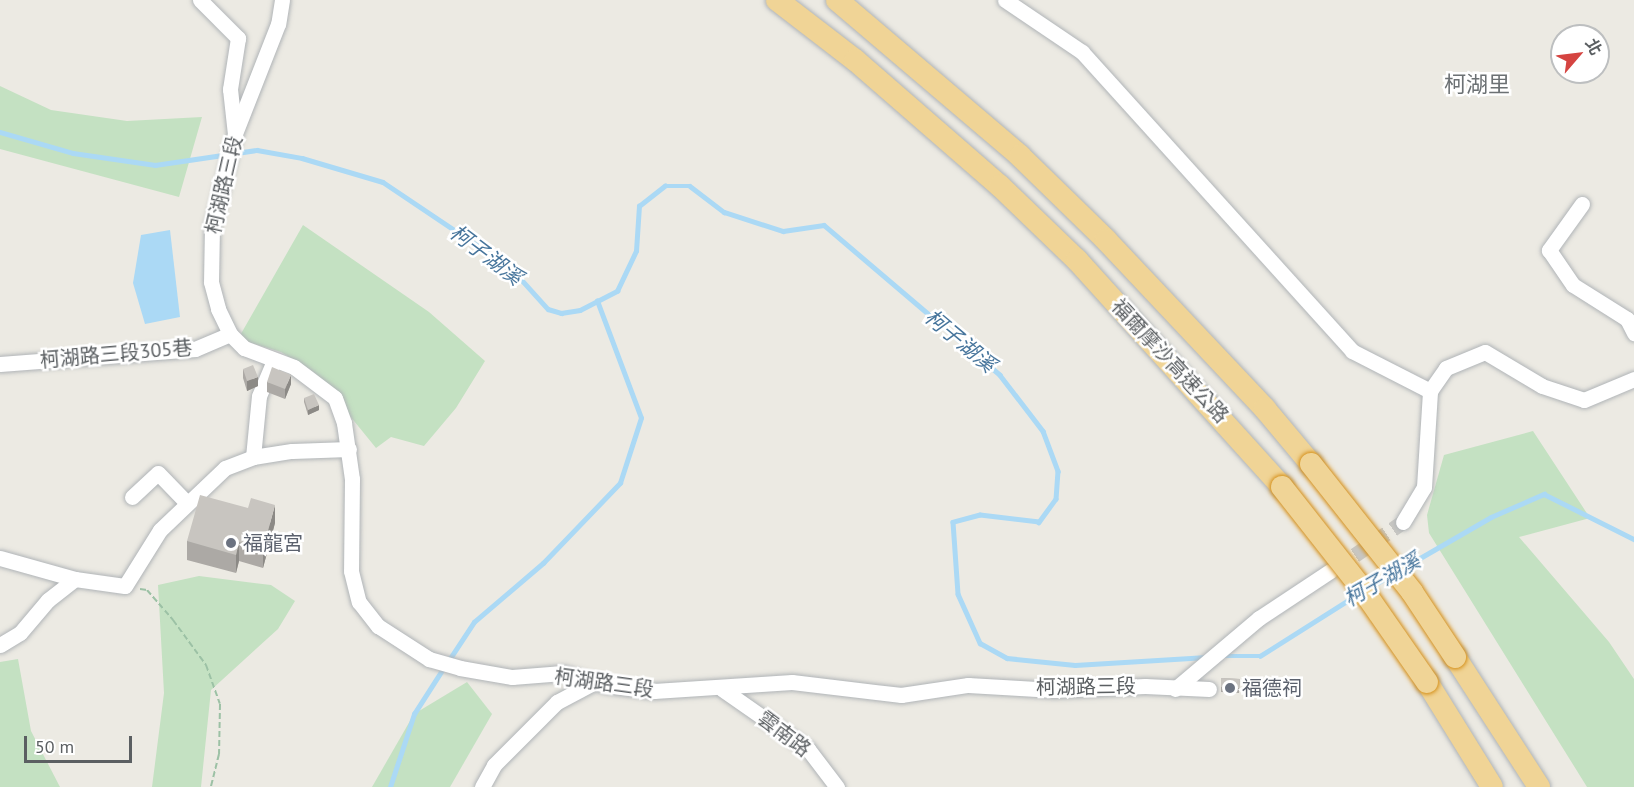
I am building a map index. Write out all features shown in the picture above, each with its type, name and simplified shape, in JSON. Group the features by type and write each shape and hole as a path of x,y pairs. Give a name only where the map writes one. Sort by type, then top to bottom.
{"highway":[{"name":"福爾摩沙高速公路","path":"777,0 863,68 1000,186 1077,260 1282,487 1363,590 1427,682 1492,787"},
{"name":"福爾摩沙高速公路","path":"837,0 1020,156 1106,240 1265,409 1412,592 1539,787"}],"street":[{"path":"200,0 238,38 230,89 235,134"},
{"name":"柯湖路三段","path":"282,0 278,24 235,134 212,226 210,258 218,309 230,334 244,348 294,367 334,398 349,449 351,571 360,602 378,626 429,659 460,668 512,677 563,673 592,683 654,691 722,689 792,682 901,695 968,685 1054,690 1145,686 1209,689"},
{"path":"1005,0 1082,52 1352,351 1430,391"},
{"path":"1582,204 1548,250 1573,285 1627,319 1634,333"},
{"name":"柯湖路三段305巷","path":"0,364 195,349 230,334"},
{"path":"1403,522 1424,487 1430,391 1446,368 1485,352 1542,386 1570,398 1584,400 1603,395 1634,379"},
{"path":"253,458 258,396 274,361"},
{"path":"0,558 75,579 125,586 160,530 186,502 225,468 253,458 292,451 349,449"},
{"path":"132,497 158,473 186,502"},
{"path":"1175,689 1252,623 1295,591 1330,571"},
{"path":"0,645 20,633 48,600 75,579"},
{"path":"482,787 494,765 557,702 592,683"},
{"name":"雲南路","path":"722,689 808,749 837,787"}],"path":[{"path":"125,586 147,590 206,665 220,704 219,754 211,787"}],"green space":[{"path":"0,86 51,110 127,121 202,117 179,197 0,149"},
{"path":"303,225 429,312 485,361 456,408 424,446 391,437 376,448 315,373 281,352 238,339"},
{"path":"1533,431 1590,518 1519,537 1609,642 1634,679 1634,787 1587,787 1429,533 1427,515 1444,455"},
{"path":"199,576 271,585 295,601 278,629 211,690 201,787 152,787 164,693 158,585"},
{"path":"18,659 31,731 60,787 0,787 0,662"},
{"path":"467,682 492,714 450,787 372,787 414,714"}],"water":[{"path":"170,230 180,317 145,324 133,283 141,235"}],"building":[{"path":"253,365 258,377 247,381 243,369"},
{"path":"272,367 291,375 285,389 267,382"},
{"path":"314,394 319,405 308,410 304,398"},
{"path":"200,495 248,508 251,498 275,505 263,549 239,542 236,555 187,541"},
{"path":"1221,678 1240,679 1239,688 1221,687"}],"waterway":[{"name":"柯子湖溪","path":"0,132 73,153 155,165 257,150 302,158 383,182 511,268 548,309 561,313 580,310 617,291 636,251 639,206 665,186 690,186 724,212 783,231 824,225 1000,375 1043,431 1058,471 1056,499 1039,522 980,515 953,522 958,594 980,643 1007,658 1075,665 1207,657"},
{"path":"449,660 474,622 543,563 620,483 641,418 597,301"},
{"name":"柯子湖溪","path":"1401,569 1491,517 1544,494 1634,539"},
{"name":"柯子湖溪","path":"1370,587 1391,575"},
{"name":"柯子湖溪","path":"1222,656 1260,656 1358,594"},
{"path":"390,787 414,714 444,667"}],"tunnel":[{"path":"1336,568 1403,522"}],"place":[{"name":"福龍宮","path":"231,543"},
{"name":"福德祠","path":"1230,688"}],"district":[{"name":"柯湖里","path":"1477,85"}]}
